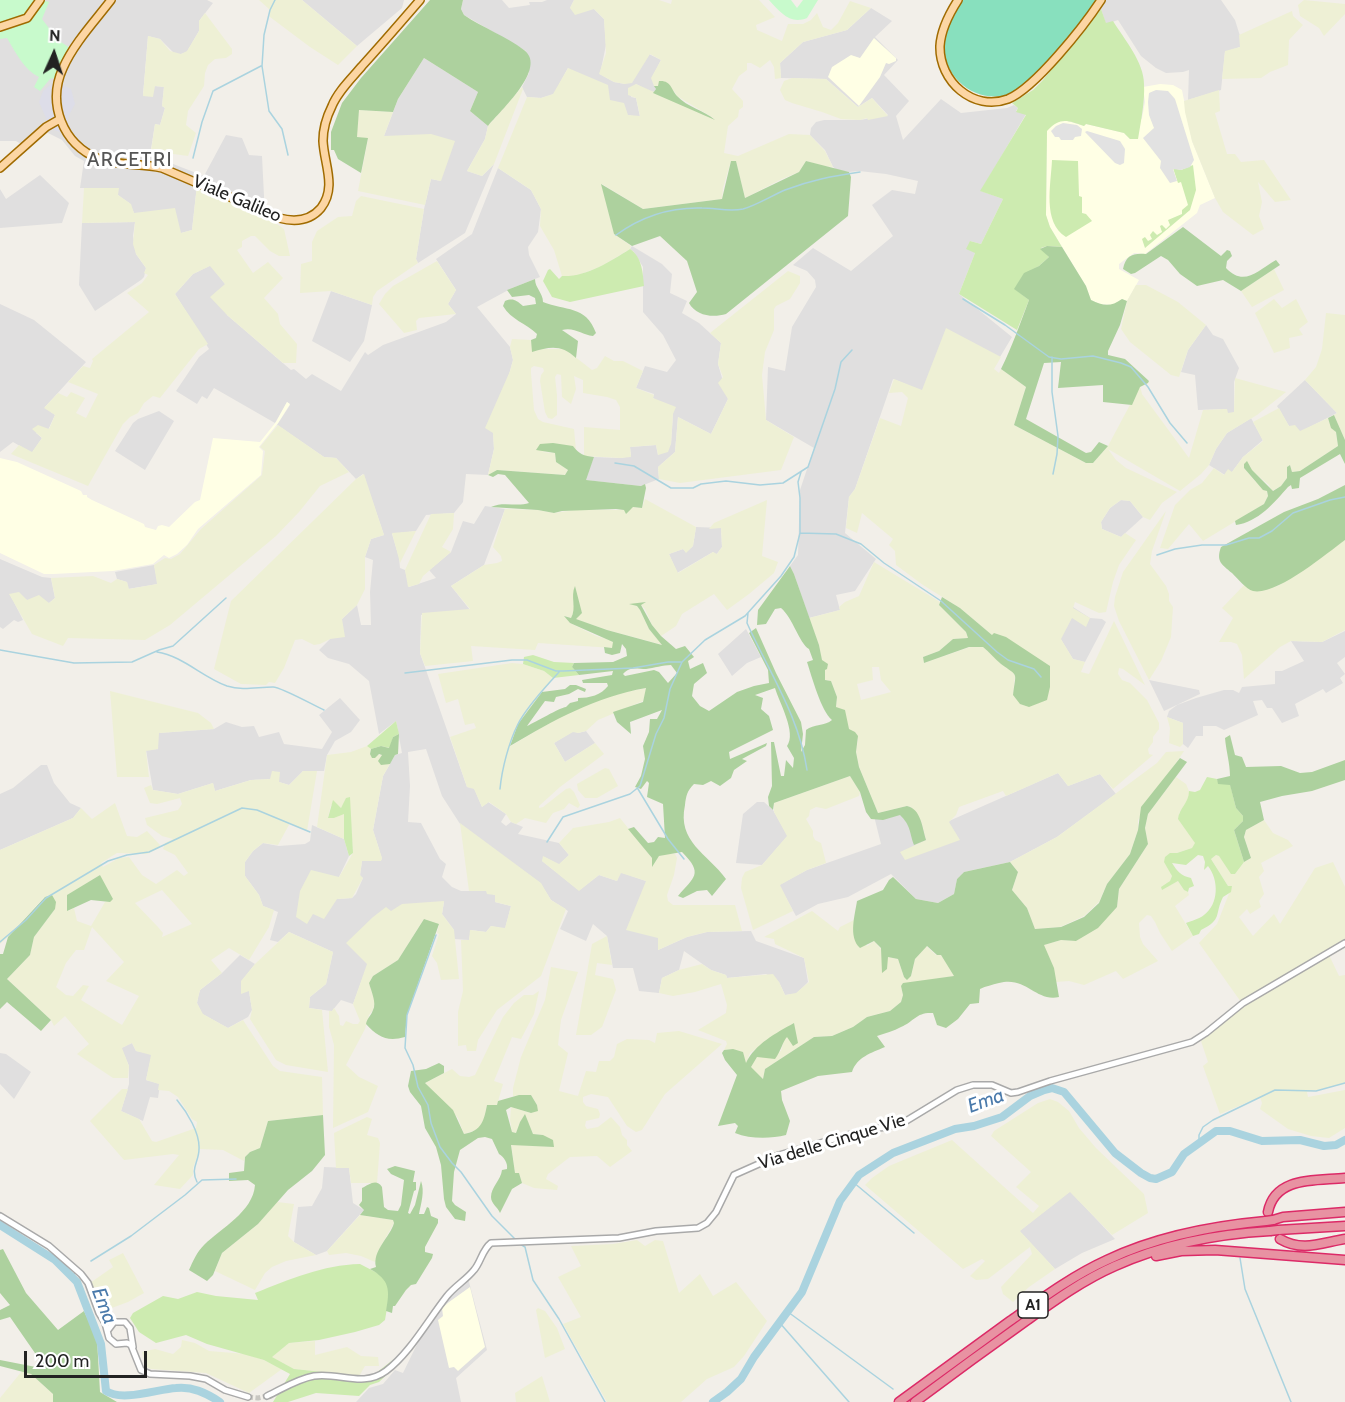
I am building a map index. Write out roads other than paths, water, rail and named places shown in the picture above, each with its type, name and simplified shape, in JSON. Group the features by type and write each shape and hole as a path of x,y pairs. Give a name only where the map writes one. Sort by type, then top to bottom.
{"highway":[{"path":"1345,1178 1293,1183 1283,1187 1272,1200 1269,1218 1345,1212"},
{"name":"A1","path":"898,1402 1054,1290 1105,1260 1147,1243 1182,1234 1269,1218 1345,1218"},
{"name":"A1","path":"915,1402 1060,1297 1114,1266 1168,1247 1213,1237 1345,1226"},
{"path":"1276,1233 1292,1245 1302,1247 1345,1239"},
{"path":"1094,1277 1150,1258 1189,1250 1345,1260"}],"main road":[{"path":"0,27 27,18 40,0"},
{"path":"0,168 49,125 60,119 57,99 58,83 68,59 111,0"},
{"name":"Viale Galileo","path":"60,119 64,130 78,146 102,160 162,168 279,218 296,221 309,217 321,208 330,183 323,138 324,127 332,105 346,84 420,0"},
{"path":"958,0 942,34 940,52 943,66 952,82 963,93 975,99 991,101 1002,100 1014,95 1036,79 1101,0"}],"street":[{"name":"Via delle Cinque Vie","path":"267,1396 301,1379 313,1376 365,1380 375,1377 397,1361 450,1293 474,1270 486,1247 491,1243 619,1238 698,1228 707,1223 716,1212 734,1175 741,1171 786,1153 868,1129 888,1127 906,1121 957,1090 974,1085 992,1084 1009,1092 1018,1092 1192,1042 1243,1003 1345,943"},
{"path":"0,1216 49,1246 81,1274 88,1283 108,1330 109,1338 113,1343 131,1345 134,1351"},
{"path":"103,1320 111,1324"},
{"path":"108,1330 111,1324 119,1321 125,1322 130,1328 139,1367 144,1372 206,1380 225,1390 248,1397"},
{"path":"124,1343 131,1335"}],"waterway":[{"path":"275,0 264,35 262,66 269,111 282,129 288,155"},
{"path":"193,158 213,91 261,66"},
{"path":"616,235 646,218 668,211 690,208 743,209 785,190 831,177 860,172"},
{"path":"963,299 1005,325 1049,357 1061,359 1093,356 1131,367 1148,387 1170,423 1187,443"},
{"path":"615,463 634,466 671,488 693,488 701,484 726,481 760,485 783,483 808,467 835,389 841,362 852,350"},
{"path":"1052,357 1052,392 1058,436 1053,474"},
{"path":"547,842 563,817 630,794 640,786 656,734 664,718 670,689 682,662 705,640 745,616 781,576 794,557 800,533 798,482 801,472"},
{"path":"1157,555 1175,549 1202,545 1226,545 1249,538 1259,538 1272,531 1293,513 1345,497"},
{"path":"800,533 836,534 861,544 884,563 941,601 997,652 1008,660 1034,669 1041,677"},
{"path":"0,650 74,663 132,662 173,646 226,598"},
{"path":"748,613 747,623 790,713 803,750 807,770"},
{"path":"157,652 184,662 227,686 244,689 273,687 324,710"},
{"path":"405,673 512,660 527,660 556,671 633,668 681,662"},
{"path":"500,789 506,755 518,724 532,703 559,672"},
{"path":"638,789 668,839 684,859"},
{"path":"0,942 26,920 46,898 108,861 149,852 242,808 257,810 310,832"},
{"path":"436,935 407,1015 405,1048 413,1065 418,1087 428,1105 431,1123 440,1147 492,1216 517,1241"},
{"path":"1199,1144 1199,1135 1203,1127 1275,1090 1316,1091 1345,1083"},
{"name":"Ema","path":"713,1402 741,1379 754,1357 802,1292 840,1201 859,1175 893,1153 955,1129 1002,1117 1030,1096 1044,1090 1052,1088 1064,1092 1115,1153 1141,1173 1156,1179 1172,1172 1184,1154 1216,1131 1230,1131 1262,1141 1300,1140 1324,1146 1336,1145 1345,1140"},
{"path":"177,1100 189,1117 199,1143 199,1154 194,1173 197,1182"},
{"path":"91,1261 131,1236 202,1180 236,1179"},
{"path":"853,1182 914,1233"},
{"name":"Ema","path":"0,1225 55,1260 77,1282 101,1344 106,1391 113,1394 130,1395 188,1388 204,1393 220,1402"},
{"path":"520,1244 525,1247 533,1280 559,1319 605,1402"},
{"path":"1240,1258 1245,1289 1291,1402"},
{"path":"788,1312 893,1389"},
{"path":"779,1322 849,1402"}],"tunnel":[{"path":"248,1397 267,1396"}],"district":[{"name":"ARCETRI","path":"130,160"}]}
